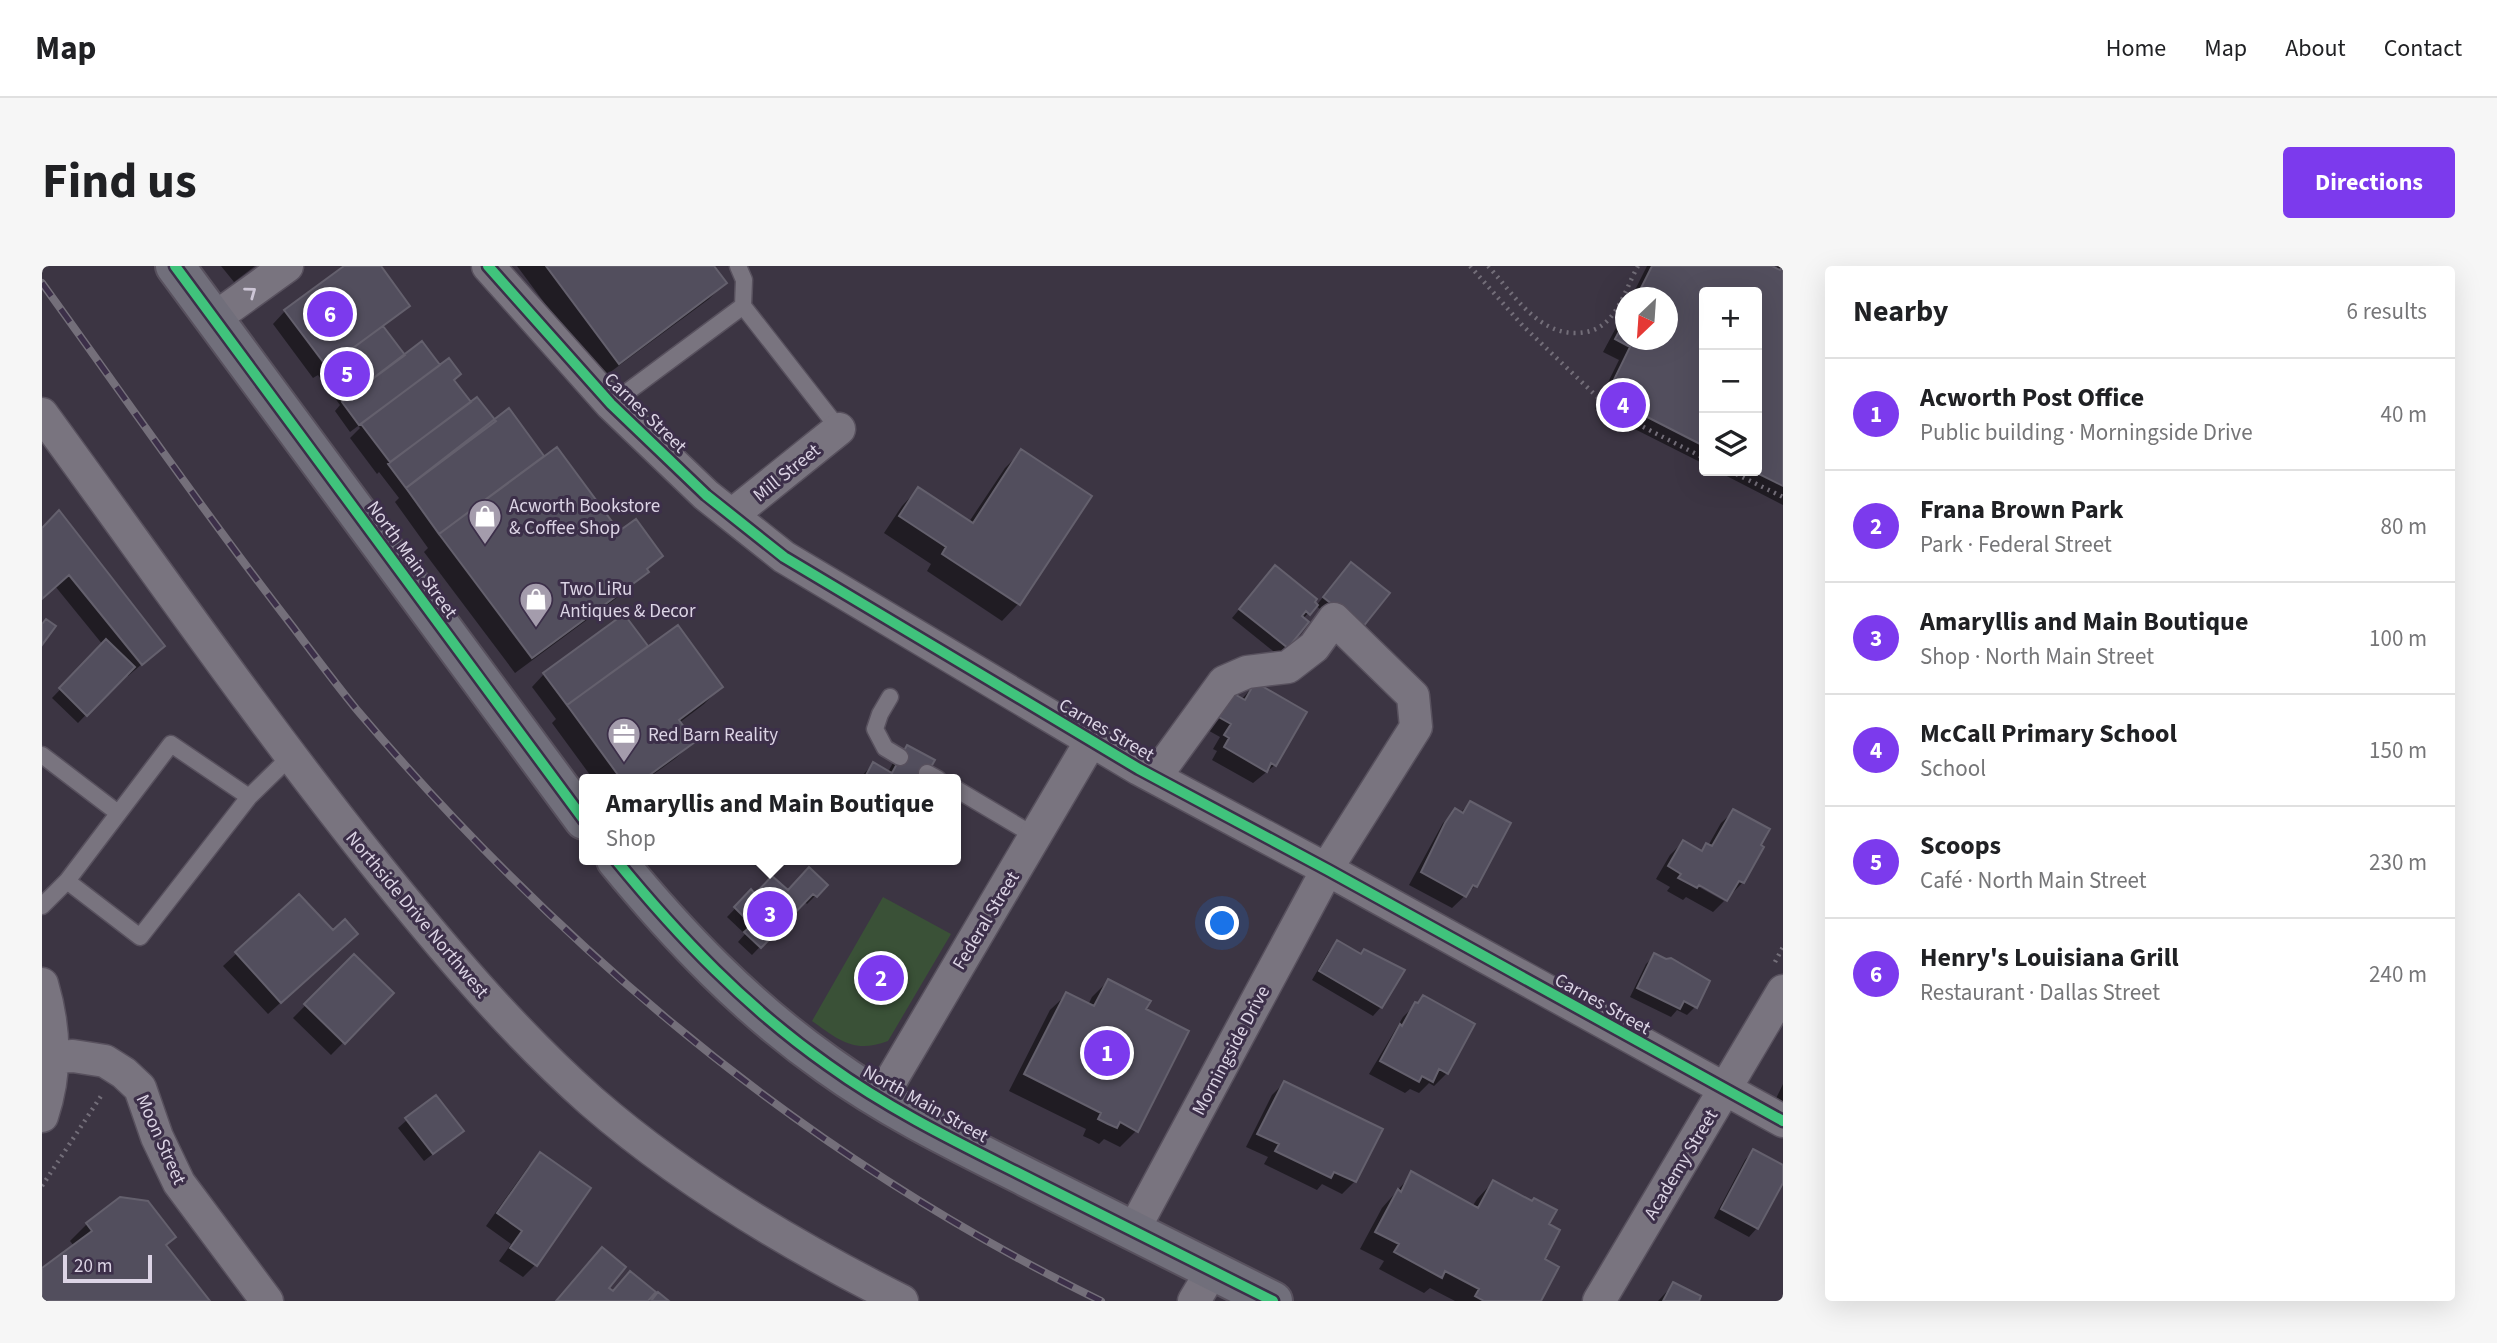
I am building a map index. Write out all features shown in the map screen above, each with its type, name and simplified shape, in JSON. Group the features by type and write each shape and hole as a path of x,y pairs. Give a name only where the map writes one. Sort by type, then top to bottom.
{"main road":[{"name":"North Main Street","path":"175,266 579,813"},
{"name":"North Main Street","path":"620,865 673,928 723,978 778,1027 880,1099 931,1129 1133,1231 1203,1286 1273,1301"}],"street":[{"path":"215,318 287,266"},
{"name":"Carnes Street","path":"488,266 611,404 706,495 784,557 1091,741 1783,1121"},
{"name":"Northside Drive Northwest","path":"42,415 291,756 437,941 508,1021 583,1094 713,1193 902,1301"},
{"name":"Mill Street","path":"732,515 839,429"},
{"name":"Morningside Drive","path":"1133,1231 1328,870 1416,727 1413,696 1334,619 1314,647 1288,667 1247,672 1224,682 1155,777"},
{"name":"Federal Street","path":"880,1099 1091,741"},
{"path":"42,984 50,1011 54,1057 42,1116"},
{"name":"Academy Street","path":"1599,1301 1783,991"},
{"name":"Moon Street","path":"54,1057 73,1056 105,1061 124,1073 140,1088 157,1137 179,1183 267,1301"}],"lane":[{"path":"738,266 744,280 743,306 839,429"},
{"path":"611,404 743,306"},
{"path":"890,697 875,729 884,748 900,757"},
{"path":"42,906 67,881 171,744 248,797"},
{"path":"42,755 118,813"},
{"path":"67,881 140,937 248,797 291,756"},
{"path":"961,792 1035,836"}],"path":[{"path":"1470,266 1523,326 1612,411 1699,455"},
{"path":"1488,266 1538,321 1564,333 1597,329 1611,317 1638,266"},
{"path":"1740,476 1783,497"},
{"path":"42,1186 105,1091"}],"green space":[{"path":"883,897 951,934 888,1041 876,1045 856,1045 839,1039 812,1021"}],"building":[{"path":"344,266 381,266 410,306 327,367 284,310"},
{"path":"546,266 714,266 727,283 619,364"},
{"path":"1652,266 1772,266 1780,270 1783,266 1783,486 1762,476 1762,287 1699,287 1699,443 1606,396 1629,350 1678,350 1678,287 1642,287"},
{"path":"383,326 405,355 348,397 327,367"},
{"path":"422,341 440,365 359,425 342,402"},
{"path":"449,358 461,374 454,380 471,402 390,462 361,424"},
{"path":"477,397 496,421 406,488 388,464"},
{"path":"509,408 544,456 439,534 406,488"},
{"path":"557,447 619,531 636,519 663,556 647,569 649,572 532,658 439,534"},
{"path":"1021,449 1092,496 1020,605 942,554 946,547 899,516 918,487 973,523"},
{"path":"59,510 165,646 142,665 69,575 42,599 42,528"},
{"path":"1351,562 1390,593 1362,628 1323,597"},
{"path":"1275,565 1317,599 1315,602 1318,605 1310,615 1306,611 1302,616 1309,622 1288,648 1239,609"},
{"path":"624,614 648,646 567,705 543,673"},
{"path":"46,619 56,626 42,645 42,624"},
{"path":"678,625 723,687 679,720 695,742 651,774 617,774 567,705"},
{"path":"106,639 135,667 87,716 59,688"},
{"path":"1255,682 1307,712 1276,766 1271,763 1267,772 1224,747 1229,738 1224,735 1231,724 1215,715 1229,691 1245,700"},
{"path":"907,745 935,760 927,774 867,774 873,762 892,773"},
{"path":"1470,801 1511,823 1477,887 1473,885 1466,897 1421,872 1455,808 1463,813"},
{"path":"1733,809 1770,829 1761,845 1764,847 1744,883 1739,881 1727,901 1699,885 1697,888 1678,878 1681,874 1668,866 1683,840 1702,851 1706,843 1712,846"},
{"path":"809,867 828,885 817,897 813,894 761,948 744,932 752,925 734,907 751,889 755,894 772,876 788,890"},
{"path":"299,894 333,930 345,919 358,934 281,1003 235,952"},
{"path":"1337,940 1361,954 1364,949 1405,970 1382,1008 1319,971"},
{"path":"1654,953 1666,959 1671,958 1710,981 1697,1008 1684,1001 1680,1009 1637,988"},
{"path":"354,954 394,993 345,1044 304,1004"},
{"path":"1108,979 1151,1001 1146,1009 1189,1031 1138,1132 1120,1122 1117,1128 1098,1119 1101,1113 1024,1074 1066,992 1094,1006"},
{"path":"1423,995 1475,1024 1448,1074 1439,1069 1433,1082 1422,1076 1419,1082 1380,1061 1400,1024 1402,1026 1415,1002 1418,1003"},
{"path":"1284,1081 1383,1129 1356,1182 1334,1172 1331,1178 1275,1151 1279,1144 1257,1134"},
{"path":"436,1095 464,1131 433,1154 405,1118"},
{"path":"1753,1149 1783,1165 1783,1183 1758,1229 1721,1209"},
{"path":"540,1152 591,1188 537,1266 510,1248 522,1231 497,1213"},
{"path":"1411,1171 1478,1208 1493,1180 1532,1201 1534,1198 1557,1210 1549,1224 1560,1230 1545,1259 1559,1267 1541,1301 1484,1301 1475,1296 1479,1289 1445,1271 1442,1278 1394,1252 1399,1244 1375,1232"},
{"path":"120,1197 148,1201 176,1237 166,1245 210,1301 42,1301 42,1268 92,1231 86,1223"},
{"path":"602,1247 626,1267 609,1288 613,1291 630,1271 656,1292 648,1301 556,1301"},
{"path":"1673,1282 1701,1296 1699,1301 1663,1301"},
{"path":"658,1292 669,1301 651,1301"}],"railway":[{"path":"42,283 229,542 349,700 437,800 520,886 608,968 698,1044 793,1116 891,1183 994,1245 1101,1301"}],"cycle path":[{"path":"175,266 579,813"},
{"path":"488,266 611,404 706,495 784,557 1139,769 1783,1121"},
{"path":"620,865 715,970 798,1043 853,1082 956,1142 1273,1301"}],"place":[{"name":"Henry's Louisiana Grill","path":"330,314"},
{"name":"Scoops","path":"347,374"},
{"name":"McCall Primary School","path":"1623,405"},
{"name":"Acworth Bookstore & Coffee Shop","path":"485,546"},
{"name":"Two LiRu Antiques & Decor","path":"536,629"},
{"name":"Red Barn Reality","path":"624,764"},
{"name":"Amaryllis and Main Boutique","path":"770,914"},
{"name":"Frana Brown Park","path":"881,978"},
{"name":"Acworth Post Office","path":"1107,1053"}]}
